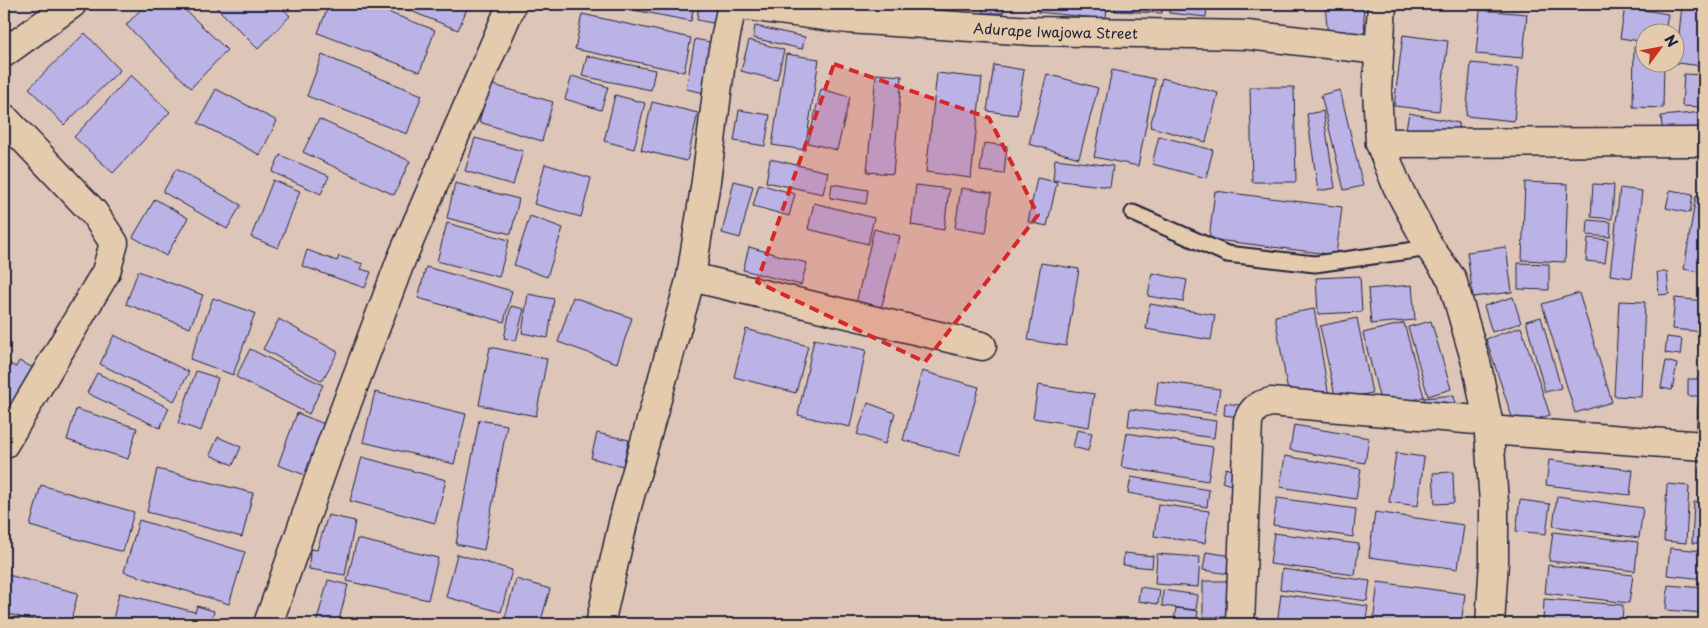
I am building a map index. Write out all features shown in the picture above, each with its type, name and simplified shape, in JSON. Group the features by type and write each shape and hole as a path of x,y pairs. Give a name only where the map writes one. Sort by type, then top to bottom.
{"street":[{"path":"4,53 72,4"},
{"path":"268,624 330,448 402,260 512,4"},
{"path":"600,624 626,510 691,277 706,181 721,62 732,4"},
{"name":"Adurape Iwajowa Street","path":"732,4 848,19 1032,31 1247,35 1379,50"},
{"path":"1382,4 1377,116 1380,143 1396,186 1430,248 1452,280 1478,366 1489,425 1494,503 1494,561 1490,624"},
{"path":"4,118 94,213 114,243 106,272 4,444"},
{"path":"1380,143 1704,142"},
{"path":"691,277 982,346"},
{"path":"1240,624 1248,421 1258,405 1271,402 1704,446"}],"lane":[{"path":"1133,213 1227,254 1315,264 1430,248"}],"highlighted area":[{"path":"834,64 989,118 1038,215 925,362 757,282"}],"building":[{"path":"146,4 179,4 227,50 191,88 126,25"},
{"path":"213,4 279,4 290,16 258,49"},
{"path":"329,4 366,4 435,30 420,72 318,33"},
{"path":"393,4 469,4 458,30"},
{"path":"602,4 694,4 691,21"},
{"path":"699,4 726,4 723,25 697,20"},
{"path":"983,4 1003,4 1003,13 983,13"},
{"path":"1038,4 1107,4 1106,19 1038,12"},
{"path":"1115,4 1162,4 1162,13 1115,11"},
{"path":"1170,4 1207,4 1206,17 1169,13"},
{"path":"1325,4 1363,4 1365,34 1328,37"},
{"path":"1682,5 1704,8 1704,66 1686,64 1686,22 1680,22"},
{"path":"1625,7 1668,14 1667,22 1636,22 1636,40 1620,38"},
{"path":"1480,10 1527,14 1523,58 1476,54"},
{"path":"582,14 691,38 684,72 575,49"},
{"path":"755,26 805,37 802,49 753,38"},
{"path":"85,33 120,70 64,125 29,88"},
{"path":"1403,35 1448,41 1439,111 1394,106"},
{"path":"695,39 719,44 709,94 686,89"},
{"path":"749,40 784,50 777,80 741,71"},
{"path":"1634,47 1636,47 1636,72 1664,72 1663,108 1633,107"},
{"path":"786,54 819,59 805,150 772,145"},
{"path":"322,55 422,95 407,134 307,96"},
{"path":"587,56 655,70 651,90 582,76"},
{"path":"1471,63 1519,68 1514,121 1466,116"},
{"path":"994,65 1024,70 1017,115 987,111"},
{"path":"1112,70 1155,79 1138,166 1094,157"},
{"path":"937,73 982,78 971,178 926,172"},
{"path":"876,74 902,76 893,174 867,172"},
{"path":"1047,74 1098,88 1079,158 1029,144"},
{"path":"1684,74 1704,75 1704,107 1682,106"},
{"path":"131,75 170,112 113,173 74,137"},
{"path":"572,76 608,87 601,110 565,99"},
{"path":"1162,78 1218,93 1206,142 1150,127"},
{"path":"490,84 553,102 542,141 479,122"},
{"path":"1250,87 1294,87 1296,182 1252,182"},
{"path":"216,89 277,121 260,155 198,123"},
{"path":"821,89 850,97 837,150 808,143"},
{"path":"1340,90 1363,186 1344,190 1321,95"},
{"path":"615,95 645,103 634,149 604,141"},
{"path":"652,102 698,113 687,161 641,150"},
{"path":"739,110 770,115 765,146 734,141"},
{"path":"1323,111 1335,188 1318,191 1307,114"},
{"path":"1704,112 1704,132 1663,136 1661,116"},
{"path":"1409,113 1459,123 1456,140 1406,129"},
{"path":"319,119 410,161 394,195 303,152"},
{"path":"1159,136 1213,150 1206,178 1152,164"},
{"path":"475,138 523,151 513,185 465,171"},
{"path":"984,143 1007,146 1004,174 980,171"},
{"path":"280,155 329,176 321,194 272,172"},
{"path":"770,159 828,172 823,194 766,182"},
{"path":"1055,159 1113,166 1110,187 1053,180"},
{"path":"545,164 591,178 581,217 534,204"},
{"path":"176,169 241,205 227,229 163,192"},
{"path":"1037,178 1057,182 1047,226 1028,222"},
{"path":"273,180 300,191 278,248 251,237"},
{"path":"734,181 753,186 740,238 722,233"},
{"path":"1525,182 1568,184 1565,262 1522,260"},
{"path":"455,183 519,199 511,234 447,218"},
{"path":"759,184 795,194 789,216 753,206"},
{"path":"832,184 868,190 866,204 830,198"},
{"path":"1593,184 1614,185 1612,219 1591,217"},
{"path":"916,185 949,189 944,230 911,225"},
{"path":"961,188 992,193 986,233 955,228"},
{"path":"1620,188 1642,191 1632,278 1610,275"},
{"path":"1670,190 1693,194 1690,213 1666,208"},
{"path":"1215,191 1342,207 1336,255 1209,239"},
{"path":"1696,195 1704,197 1704,273 1684,269"},
{"path":"155,199 188,218 166,256 133,237"},
{"path":"814,203 874,218 868,244 808,229"},
{"path":"530,216 563,228 547,277 514,265"},
{"path":"1588,220 1611,222 1610,237 1587,235"},
{"path":"447,223 509,240 499,277 437,261"},
{"path":"874,229 900,236 881,309 856,303"},
{"path":"1588,238 1608,240 1605,263 1586,261"},
{"path":"749,247 807,263 801,285 743,270"},
{"path":"1506,247 1512,292 1473,297 1467,252"},
{"path":"307,250 337,261 339,256 363,264 361,269 371,272 365,288 302,266"},
{"path":"1041,263 1079,269 1066,346 1028,340"},
{"path":"1518,263 1549,264 1549,290 1518,289"},
{"path":"426,267 512,291 504,322 418,298"},
{"path":"138,271 203,295 190,328 126,304"},
{"path":"1657,272 1667,272 1669,294 1659,295"},
{"path":"1152,273 1187,280 1183,302 1148,296"},
{"path":"1360,276 1362,312 1318,314 1316,278"},
{"path":"1412,285 1415,320 1371,324 1368,289"},
{"path":"1579,293 1612,402 1575,413 1542,304"},
{"path":"528,294 554,299 548,338 522,333"},
{"path":"573,297 632,318 617,363 558,342"},
{"path":"1513,297 1521,323 1492,332 1484,306"},
{"path":"213,298 255,313 233,375 190,359"},
{"path":"1675,298 1704,301 1704,332 1672,329"},
{"path":"1619,301 1645,302 1641,397 1614,396"},
{"path":"1150,304 1215,315 1211,340 1146,329"},
{"path":"511,306 524,309 516,341 504,338"},
{"path":"1314,309 1329,397 1290,404 1275,316"},
{"path":"1541,317 1561,388 1545,392 1526,321"},
{"path":"1357,318 1372,393 1336,400 1320,326"},
{"path":"279,319 338,352 322,381 263,349"},
{"path":"1431,321 1451,389 1428,396 1408,327"},
{"path":"1404,323 1424,397 1382,408 1363,333"},
{"path":"1521,327 1550,415 1515,426 1486,339"},
{"path":"746,329 808,346 796,393 734,377"},
{"path":"114,335 189,372 174,401 100,364"},
{"path":"1667,337 1682,339 1680,355 1665,353"},
{"path":"814,339 866,350 850,427 798,415"},
{"path":"490,347 547,359 536,416 479,405"},
{"path":"250,349 323,385 309,414 236,377"},
{"path":"4,361 16,367 19,361 38,370 19,410 4,403"},
{"path":"1666,361 1677,364 1672,390 1661,388"},
{"path":"196,371 218,378 201,431 178,423"},
{"path":"922,371 979,387 959,456 903,440"},
{"path":"97,373 169,408 160,428 87,393"},
{"path":"1688,379 1704,379 1704,396 1688,396"},
{"path":"1158,381 1220,389 1216,414 1155,405"},
{"path":"1038,385 1094,394 1089,427 1033,418"},
{"path":"375,392 466,414 454,464 363,442"},
{"path":"1454,395 1455,410 1426,414 1424,398"},
{"path":"868,403 895,413 885,444 857,434"},
{"path":"1225,403 1246,406 1245,418 1224,415"},
{"path":"1698,403 1704,403 1704,436 1696,435"},
{"path":"76,409 137,428 128,459 67,440"},
{"path":"1130,409 1216,421 1214,438 1128,426"},
{"path":"297,413 327,425 308,476 278,465"},
{"path":"479,420 507,425 484,550 456,544"},
{"path":"1294,425 1369,438 1365,463 1290,450"},
{"path":"1077,430 1092,433 1088,451 1073,447"},
{"path":"597,433 629,440 623,466 591,458"},
{"path":"1127,433 1213,447 1208,481 1121,467"},
{"path":"218,437 241,447 233,465 210,455"},
{"path":"1396,453 1424,457 1418,506 1389,502"},
{"path":"1285,456 1361,469 1356,499 1280,487"},
{"path":"362,457 446,480 435,523 350,501"},
{"path":"1549,460 1633,470 1630,495 1546,485"},
{"path":"1226,468 1241,473 1237,487 1222,482"},
{"path":"157,469 253,493 242,537 147,512"},
{"path":"1453,472 1454,503 1435,504 1433,473"},
{"path":"1131,477 1209,490 1207,507 1128,493"},
{"path":"1667,484 1689,486 1686,543 1664,541"},
{"path":"41,485 134,512 123,552 30,526"},
{"path":"1557,496 1643,508 1639,538 1553,526"},
{"path":"1277,498 1356,509 1353,537 1273,525"},
{"path":"1520,500 1550,504 1546,534 1516,531"},
{"path":"1694,502 1704,502 1704,543 1692,543"},
{"path":"1158,504 1209,511 1205,543 1154,536"},
{"path":"1375,512 1464,525 1458,569 1369,557"},
{"path":"328,515 355,521 345,575 309,569 310,549 317,550"},
{"path":"139,520 245,552 229,604 124,572"},
{"path":"1553,532 1638,542 1635,571 1549,561"},
{"path":"1274,533 1359,544 1355,575 1270,564"},
{"path":"357,539 438,558 428,600 347,581"},
{"path":"1670,548 1704,551 1704,579 1667,575"},
{"path":"1206,552 1232,556 1229,574 1203,570"},
{"path":"1124,553 1153,556 1152,568 1123,565"},
{"path":"457,554 512,570 501,612 446,597"},
{"path":"1157,554 1200,557 1198,587 1155,584"},
{"path":"1548,565 1633,575 1629,603 1545,593"},
{"path":"1282,569 1370,581 1367,601 1280,589"},
{"path":"4,574 78,593 70,624 48,624 4,613"},
{"path":"516,579 550,589 540,624 515,624 504,621"},
{"path":"328,580 348,585 338,624 316,624"},
{"path":"1203,581 1227,581 1227,617 1203,617"},
{"path":"1378,582 1465,594 1461,624 1373,623"},
{"path":"1668,585 1704,588 1704,613 1666,610"},
{"path":"1140,587 1160,590 1158,604 1138,601"},
{"path":"1163,590 1198,595 1196,610 1162,606"},
{"path":"119,593 195,612 197,606 214,611 211,624 112,624"},
{"path":"1281,594 1368,606 1365,624 1277,624"},
{"path":"1544,599 1623,605 1622,624 1543,624"},
{"path":"1176,608 1198,611 1196,624 1174,621"},
{"path":"1645,617 1704,624 1644,624"},
{"path":"4,618 25,624 4,624"},
{"path":"1124,620 1165,624 1123,624"}]}
